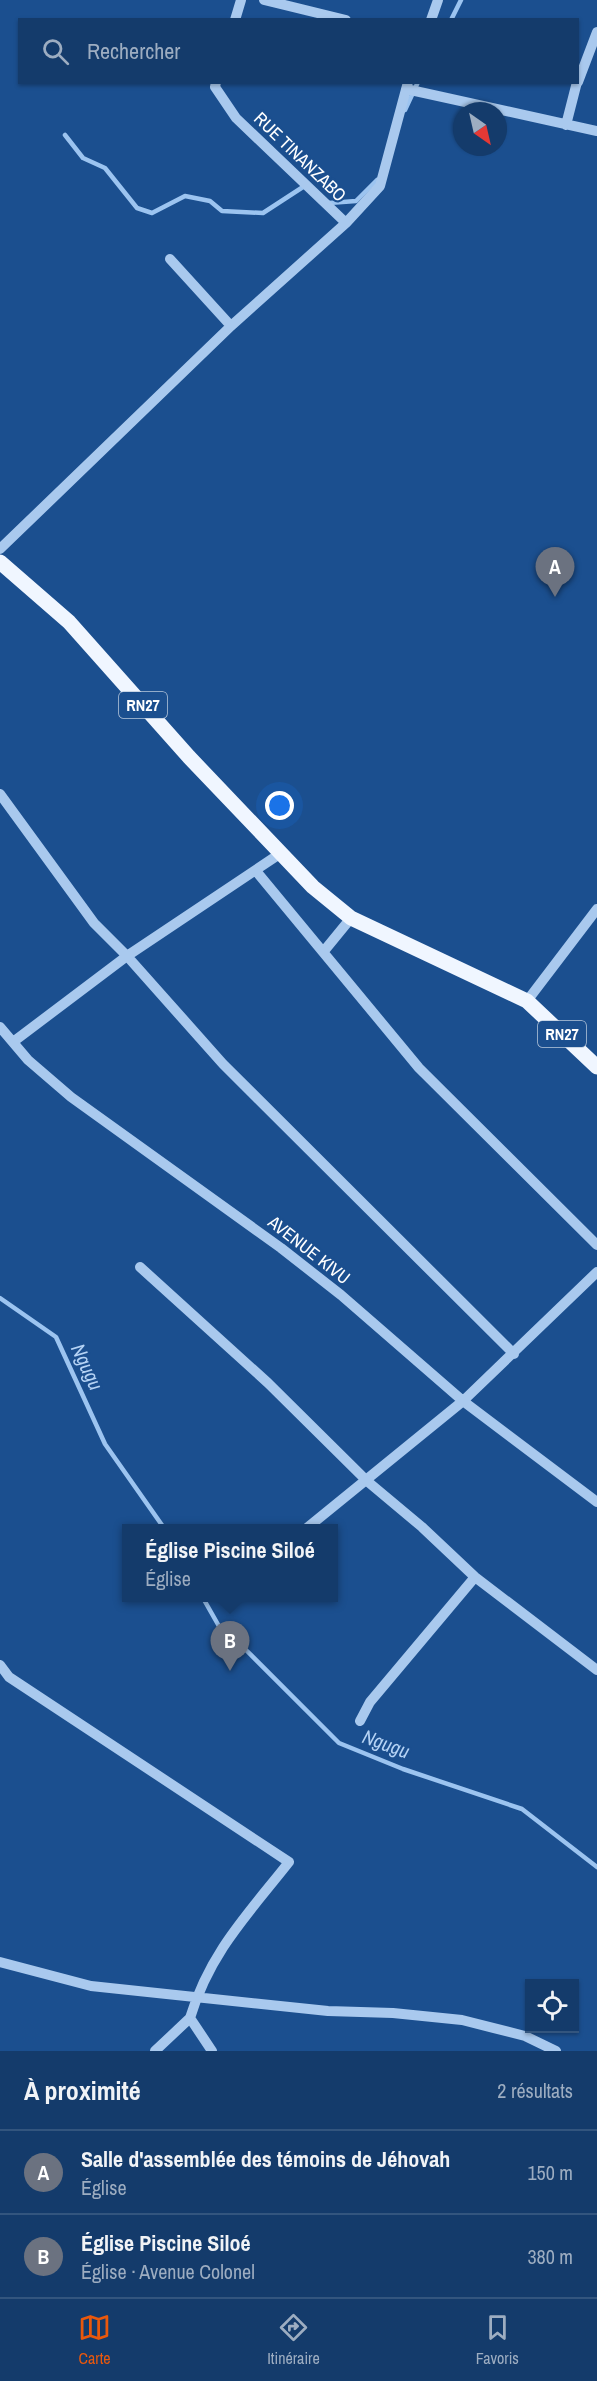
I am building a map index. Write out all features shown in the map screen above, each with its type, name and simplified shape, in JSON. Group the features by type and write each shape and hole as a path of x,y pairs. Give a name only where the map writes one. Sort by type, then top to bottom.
{"main road":[{"name":"RN27","path":"0,562 69,622 189,757 314,887 351,918 527,1001 597,1067"}],"street":[{"path":"236,18 241,0"},
{"path":"264,0 338,18"},
{"path":"318,13 323,0"},
{"path":"432,18 438,0"},
{"path":"579,77 597,32"},
{"name":"RUE TINANZABO","path":"216,84 215,87 236,118 346,224"},
{"path":"566,125 576,84"},
{"path":"0,549 231,326 346,224 381,186 410,88 597,131"},
{"path":"170,259 231,326"},
{"path":"0,795 94,923 127,956 223,1064 514,1354"},
{"path":"12,1042 127,956 281,853"},
{"path":"256,871 418,1068 597,1245"},
{"path":"527,1001 597,909"},
{"path":"324,951 351,918"},
{"name":"AVENUE KIVU","path":"0,1026 28,1060 71,1097 281,1248 341,1295 463,1401 597,1502"},
{"path":"140,1267 268,1383 367,1481 422,1527 475,1577 597,1670"},
{"path":"312,1524 463,1401 597,1272"},
{"path":"360,1721 370,1702 475,1577"},
{"path":"0,1666 9,1677 290,1862 221,1948 196,1997 190,2018 155,2051"},
{"path":"0,1962 91,1986 328,2011 393,2013 462,2020 525,2036 556,2051"},
{"path":"190,2018 212,2051"}],"waterway":[{"path":"452,18 461,0"},
{"path":"405,110 417,84"},
{"path":"65,135 83,158 105,168 137,208 152,213 185,196 210,201 222,211 263,213 306,185"},
{"path":"329,203 356,201 377,180"},
{"name":"Ngugu","path":"0,1298 56,1337 105,1444 161,1524"},
{"name":"Ngugu","path":"205,1602 220,1628 244,1648 339,1743 403,1769 522,1809 597,1867"}],"place":[{"name":"Salle d'assemblée des témoins de Jéhovah","path":"555,597"},
{"name":"Église Piscine Siloé","path":"230,1671"}]}
